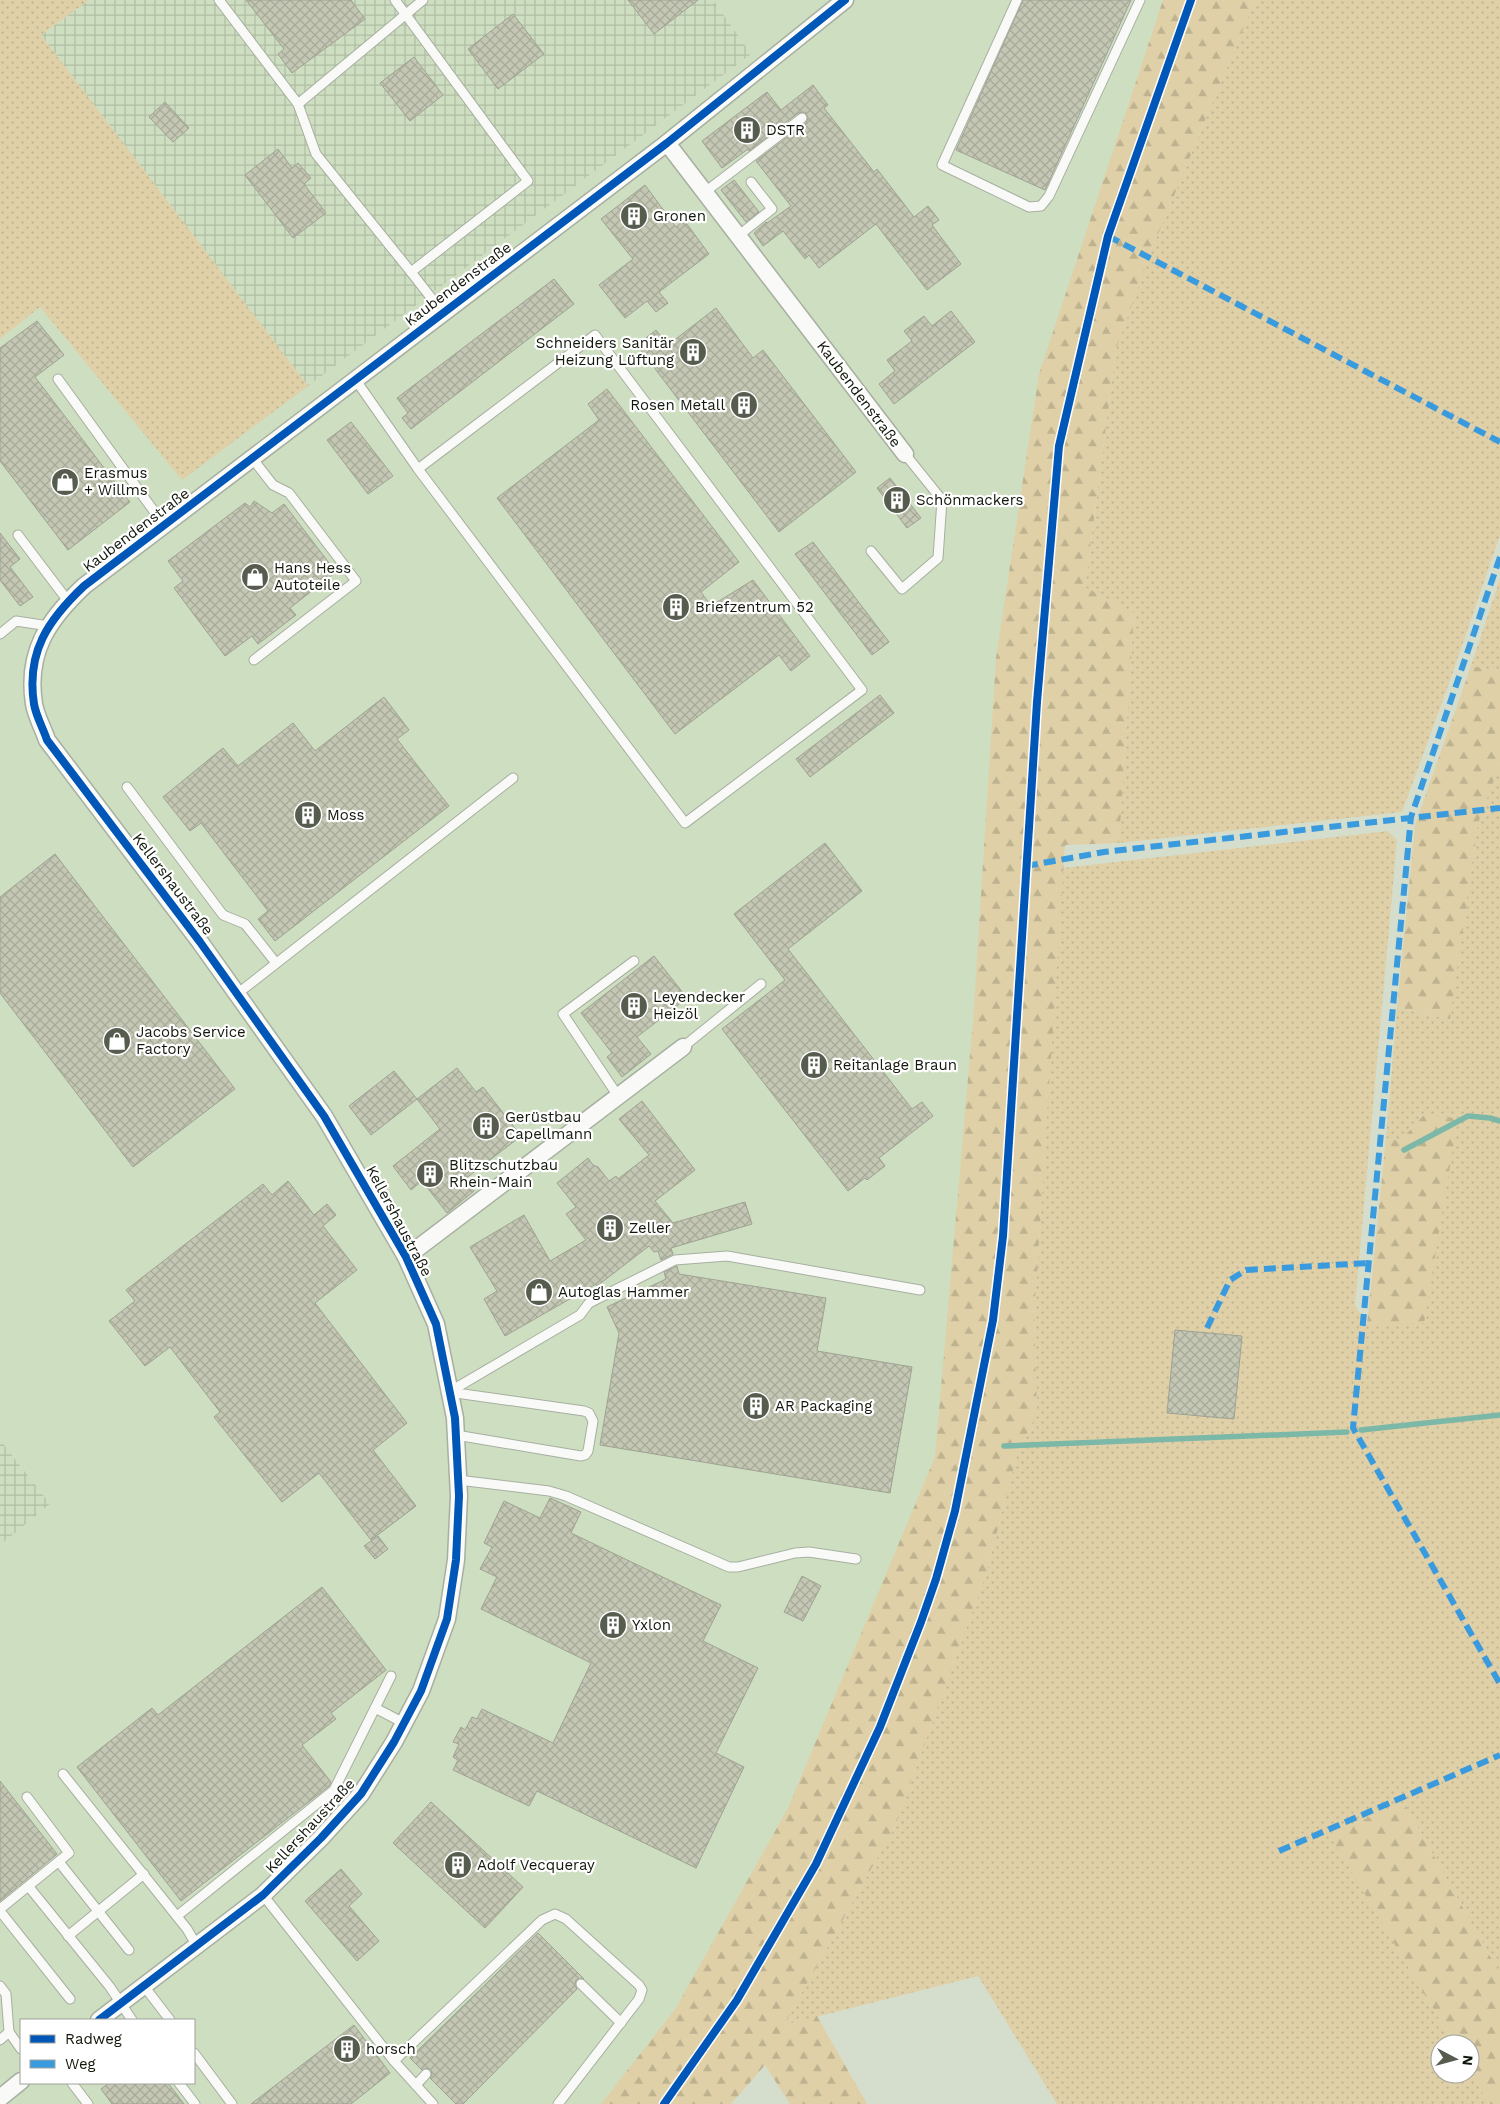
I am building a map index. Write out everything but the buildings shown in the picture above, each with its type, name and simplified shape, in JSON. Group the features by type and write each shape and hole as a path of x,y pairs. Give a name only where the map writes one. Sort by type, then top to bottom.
{"street":[{"name":"Kaubendenstraße","path":"84,586 667,143 845,0"},
{"name":"Kaubendenstraße","path":"667,143 905,454"},
{"name":"Kellershaustraße","path":"84,586 58,611 41,639 32,672 34,705 47,740 237,994 324,1116 406,1257 436,1324 455,1418 458,1480 456,1560 447,1619 421,1691 361,1794 321,1838 263,1895 100,2019"},
{"name":"Kellershaustraße","path":"406,1257 683,1047"},
{"path":"0,2098 20,2082"}],"lane":[{"path":"219,0 298,104 316,154 443,313"},
{"path":"395,0 528,181 411,272"},
{"path":"298,104 423,0"},
{"path":"1017,0 942,165 1029,206 1041,206 1049,196 1140,0"},
{"path":"705,192 802,118"},
{"path":"738,236 772,209 751,182"},
{"path":"355,379 418,469 684,824 862,690 595,335 418,469"},
{"path":"58,379 164,525"},
{"path":"871,551 902,589 938,558 942,500 905,454"},
{"path":"252,458 273,485 289,493 356,582 254,660"},
{"path":"18,535 68,601"},
{"path":"0,634 16,621 49,626"},
{"path":"237,994 513,778"},
{"path":"127,788 223,915 245,924 276,964"},
{"path":"618,1096 563,1014 634,961"},
{"path":"683,1047 761,984"},
{"path":"449,1392 580,1315 589,1303 675,1260 727,1256 920,1290"},
{"path":"449,1392 589,1412 593,1421 588,1451 585,1455 581,1456 456,1436"},
{"path":"458,1480 549,1491 566,1496 729,1567 738,1567 795,1553 809,1552 856,1559"},
{"path":"177,1916 334,1790 391,1676"},
{"path":"375,1708 404,1723"},
{"path":"63,1774 177,1916 197,1946"},
{"path":"27,1797 70,1853 0,1910 70,1999"},
{"path":"59,1862 129,1950"},
{"path":"68,1936 144,1874"},
{"path":"29,1887 110,1987 120,2005 131,2019"},
{"path":"263,1895 394,2061 433,2104"},
{"path":"394,2061 542,1920 555,1914 566,1919 641,1987 642,1994 558,2104"},
{"path":"581,1984 621,2023"},
{"path":"0,1986 6,1994 9,2032 20,2048"},
{"path":"144,1986 169,2019"},
{"path":"0,2040 9,2032"},
{"path":"195,2053 232,2104"},
{"path":"416,2085 426,2074"},
{"path":"73,2084 88,2104"},
{"path":"180,2084 195,2104"}],"shaded area":[{"path":"89,0 713,0 751,54 308,386 41,35"},
{"path":"713,0 1163,0 1039,374 996,658 973,1021 936,1457 788,1808 676,2008 601,2104 0,2104 0,1545 49,1504 0,1440 0,339 40,307 182,479 751,54"},
{"path":"0,1440 50,1504 0,1545"}],"green space":[{"path":"0,0 89,0 41,35 308,386 182,480 40,307 0,339"},
{"path":"1163,0 1255,0 1151,251 1116,349 1085,587 1134,613 1119,843 1065,845 1034,1317 1037,1413 1017,1455 986,1574 895,1826 784,2025 817,2016 867,2104 790,2104 765,2065 731,2104 601,2104 676,2008 788,1808 935,1457 973,1021 996,658 1039,374"},
{"path":"1255,0 1500,0 1500,535 1402,812 1119,843 1134,613 1085,588 1116,349 1151,251"},
{"path":"1500,579 1500,671 1471,666"},
{"path":"1471,666 1500,671 1500,763 1478,823 1450,1019 1397,1008 1415,825"},
{"path":"1500,763 1500,1974 1404,1803 1330,1834 1448,2034 1430,2034 1430,2084 1477,2084 1489,2104 1057,2104 978,1976 784,2025 895,1826 986,1574 1017,1455 1037,1413 1034,1317 1063,868 1388,831 1397,840 1355,1305 1367,1325 1423,1116 1400,1141 1386,1138 1397,1008 1449,1019 1478,823"},
{"path":"1423,1116 1458,1118 1424,1323 1367,1325 1386,1138 1400,1141"},
{"path":"1404,1803 1500,1974 1500,2104 1489,2104 1477,2084 1480,2084 1480,2034 1448,2034 1329,1834"}],"waterway":[{"path":"1404,1150 1468,1116 1500,1121"},
{"path":"1361,1430 1500,1415"},
{"path":"1004,1446 1347,1432"}],"marked path":[{"path":"1108,236 1500,442"},
{"path":"1500,557 1411,817 1353,1428 1500,1684"},
{"path":"1026,866 1104,852 1500,808"},
{"path":"1207,1328 1230,1280 1246,1270 1368,1263"},
{"path":"1279,1851 1500,1755"}],"cycle path":[{"path":"100,2019 263,1895 321,1838 361,1794 394,1742 421,1691 447,1619 456,1560 459,1496 455,1418 436,1324 406,1257 324,1116 200,942 47,740 34,704 32,685 33,668 42,638 60,611 84,586 667,143 845,0"},
{"path":"664,2104 737,2000 816,1864 880,1727 936,1579 955,1511 993,1320 1003,1236 1037,702 1059,446 1108,236 1191,0"}],"place":[{"name":"DSTR","path":"747,130"},
{"name":"Gronen","path":"634,216"},
{"name":"Schneiders Sanitär Heizung Lüftung","path":"693,352"},
{"name":"Rosen Metall","path":"744,405"},
{"name":"Erasmus + Willms","path":"65,482"},
{"name":"Schönmackers","path":"897,500"},
{"name":"Hans Hess Autoteile","path":"255,577"},
{"name":"Briefzentrum 52","path":"676,607"},
{"name":"Moss","path":"308,815"},
{"name":"Leyendecker Heizöl","path":"634,1006"},
{"name":"Jacobs Service Factory","path":"117,1041"},
{"name":"Reitanlage Braun","path":"814,1065"},
{"name":"Gerüstbau Capellmann","path":"486,1126"},
{"name":"Blitzschutzbau Rhein-Main","path":"430,1174"},
{"name":"Zeller","path":"610,1228"},
{"name":"Autoglas Hammer","path":"539,1292"},
{"name":"AR Packaging","path":"756,1406"},
{"name":"Yxlon","path":"613,1625"},
{"name":"Adolf Vecqueray","path":"458,1865"},
{"name":"horsch","path":"347,2049"}]}
